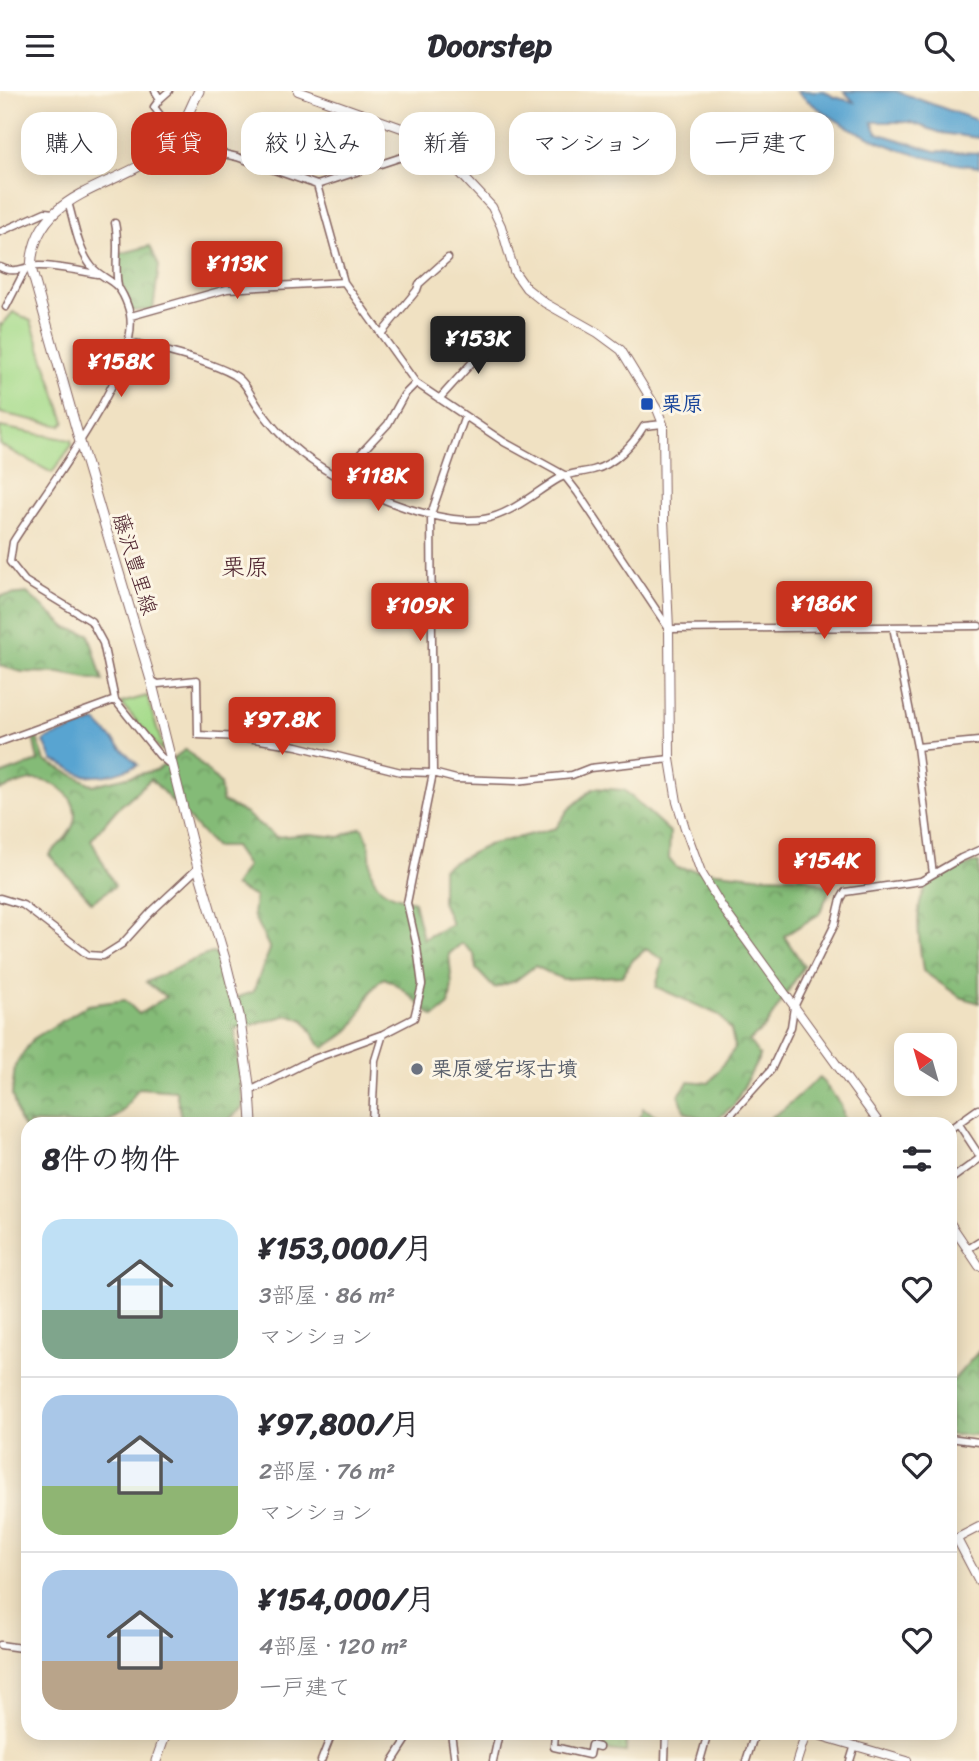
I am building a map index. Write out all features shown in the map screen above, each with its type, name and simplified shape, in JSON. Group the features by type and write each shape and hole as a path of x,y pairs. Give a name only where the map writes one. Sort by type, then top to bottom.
{"main road":[{"name":"藤沢豊里線","path":"188,112 199,91"},
{"name":"藤沢豊里線","path":"131,171 68,202 53,213 35,243 28,269 152,680 198,868 239,1015 252,1117"},
{"path":"156,1761 164,1740"}],"street":[{"path":"155,91 160,99"},
{"path":"157,112 154,107 169,91"},
{"path":"298,91 399,127"},
{"path":"227,154 317,185 399,158"},
{"path":"461,175 492,207 501,226 514,271 526,288 545,303 598,333 621,350 663,425 670,759 677,802 702,872 722,907 875,1117"},
{"path":"317,185 344,282 416,383 504,442 564,475 669,629"},
{"path":"68,202 87,261 97,274"},
{"path":"0,232 45,212 53,213"},
{"path":"115,223 118,237 118,286"},
{"path":"381,334 419,284 448,258"},
{"path":"0,267 6,270 38,266 97,274 123,292 131,316 128,341 116,379 80,442 13,542 10,562 26,581 91,621 96,627 103,643 115,699 159,755 174,769"},
{"path":"6,307 28,269"},
{"path":"131,316 227,289 344,282"},
{"path":"439,398 496,336"},
{"path":"128,341 235,375 285,439 329,473 379,498 440,519 485,519 509,513 522,501 564,475 597,469 612,460 635,441 644,426 663,425"},
{"path":"338,478 388,424 404,395 416,383"},
{"path":"250,1091 311,1060 383,1034 414,1018 422,985 407,903 433,773 434,615 431,514 465,416"},
{"path":"669,629 979,626"},
{"path":"893,627 917,747 933,874"},
{"path":"152,680 158,684 197,680 198,735 241,737 297,746 401,772 433,773 456,779 516,781 572,775 590,768 670,759"},
{"path":"0,742 115,699"},
{"path":"917,747 979,741"},
{"path":"728,1117 771,1070 791,1027 794,1007 835,924 845,891 921,881 979,850"},
{"path":"0,898 23,905 88,955 103,956 122,944 151,912 198,868"},
{"path":"372,1117 375,1060 383,1034"},
{"path":"957,1174 979,1157 958,1123 978,1109"},
{"path":"957,1233 979,1266"},
{"path":"968,1249 979,1242"},
{"path":"957,1439 979,1442"},
{"path":"957,1539 979,1527"},
{"path":"957,1546 979,1581"},
{"path":"0,1645 21,1648"},
{"path":"321,1761 329,1740"},
{"path":"393,1761 406,1740"},
{"path":"452,1740 455,1761"},
{"path":"493,1761 498,1740"},
{"path":"554,1740 554,1747 589,1755 591,1745 599,1747"},
{"path":"665,1761 666,1740"},
{"path":"700,1761 706,1740"},
{"path":"746,1761 753,1740"},
{"path":"797,1761 805,1740"},
{"path":"835,1740 906,1761"},
{"path":"850,1761 855,1745"}],"green space":[{"path":"150,246 159,266 153,310 131,311 119,279 119,254"},
{"path":"13,312 31,321 65,422 61,426 0,413 0,324"},
{"path":"0,427 71,440 72,445 52,473 0,445"},
{"path":"27,593 67,628 89,634 103,681 59,673 22,672 0,666 0,596"},
{"path":"147,696 164,751 121,703"},
{"path":"36,735 45,761 93,785 157,770 186,749 220,784 222,801 245,813 276,837 310,834 340,837 361,827 368,842 374,879 385,891 414,902 423,939 452,924 442,902 442,868 488,845 556,828 568,810 594,788 624,790 670,832 669,859 677,868 756,876 804,877 831,888 819,914 784,936 804,966 765,1027 749,1041 760,1056 734,1105 719,1117 697,1117 685,1112 679,1095 689,1081 709,1083 735,1048 731,1030 719,1015 656,987 663,960 646,949 633,960 622,976 562,979 535,966 515,981 494,988 476,969 474,954 462,943 449,954 452,985 449,1005 434,1017 404,990 384,978 369,995 351,1028 324,1048 304,1020 289,1015 235,1029 243,1107 232,1117 181,1117 176,1091 139,1088 115,1117 21,1117 21,1123 12,1095 15,1065 33,1039 88,1005 125,1000 139,1014 166,997 146,982 209,954 214,953 220,963 231,999 253,992 270,949 253,915 255,897 234,886 247,866 234,847 215,847 151,779 116,810 91,840 115,886 92,902 49,855 73,825 74,807 65,792 41,780 32,780 0,790 0,775 38,761 33,737"},
{"path":"979,863 979,1003 960,997 923,971 918,923 921,898 926,888 942,876"},
{"path":"820,1078 841,1105 844,1117 771,1117 784,1109"},
{"path":"643,1108 659,1117 640,1117"},
{"path":"979,1351 979,1435 957,1435 957,1376"},
{"path":"603,1740 626,1740 626,1752 601,1749"}],"water":[{"path":"796,91 824,91 834,97 854,102 844,91 896,91 979,121 979,138 941,133 910,122 872,122 877,133 935,151 979,153 979,167 954,164 882,143 834,118 834,112 824,112"},
{"path":"94,722 138,765 108,775 93,776 78,773 53,761 44,742 46,739"}],"place":[{"name":"栗原","path":"647,404"},
{"name":"栗原愛宕塚古墳","path":"417,1069"}],"district":[{"name":"栗原","path":"245,567"}]}
